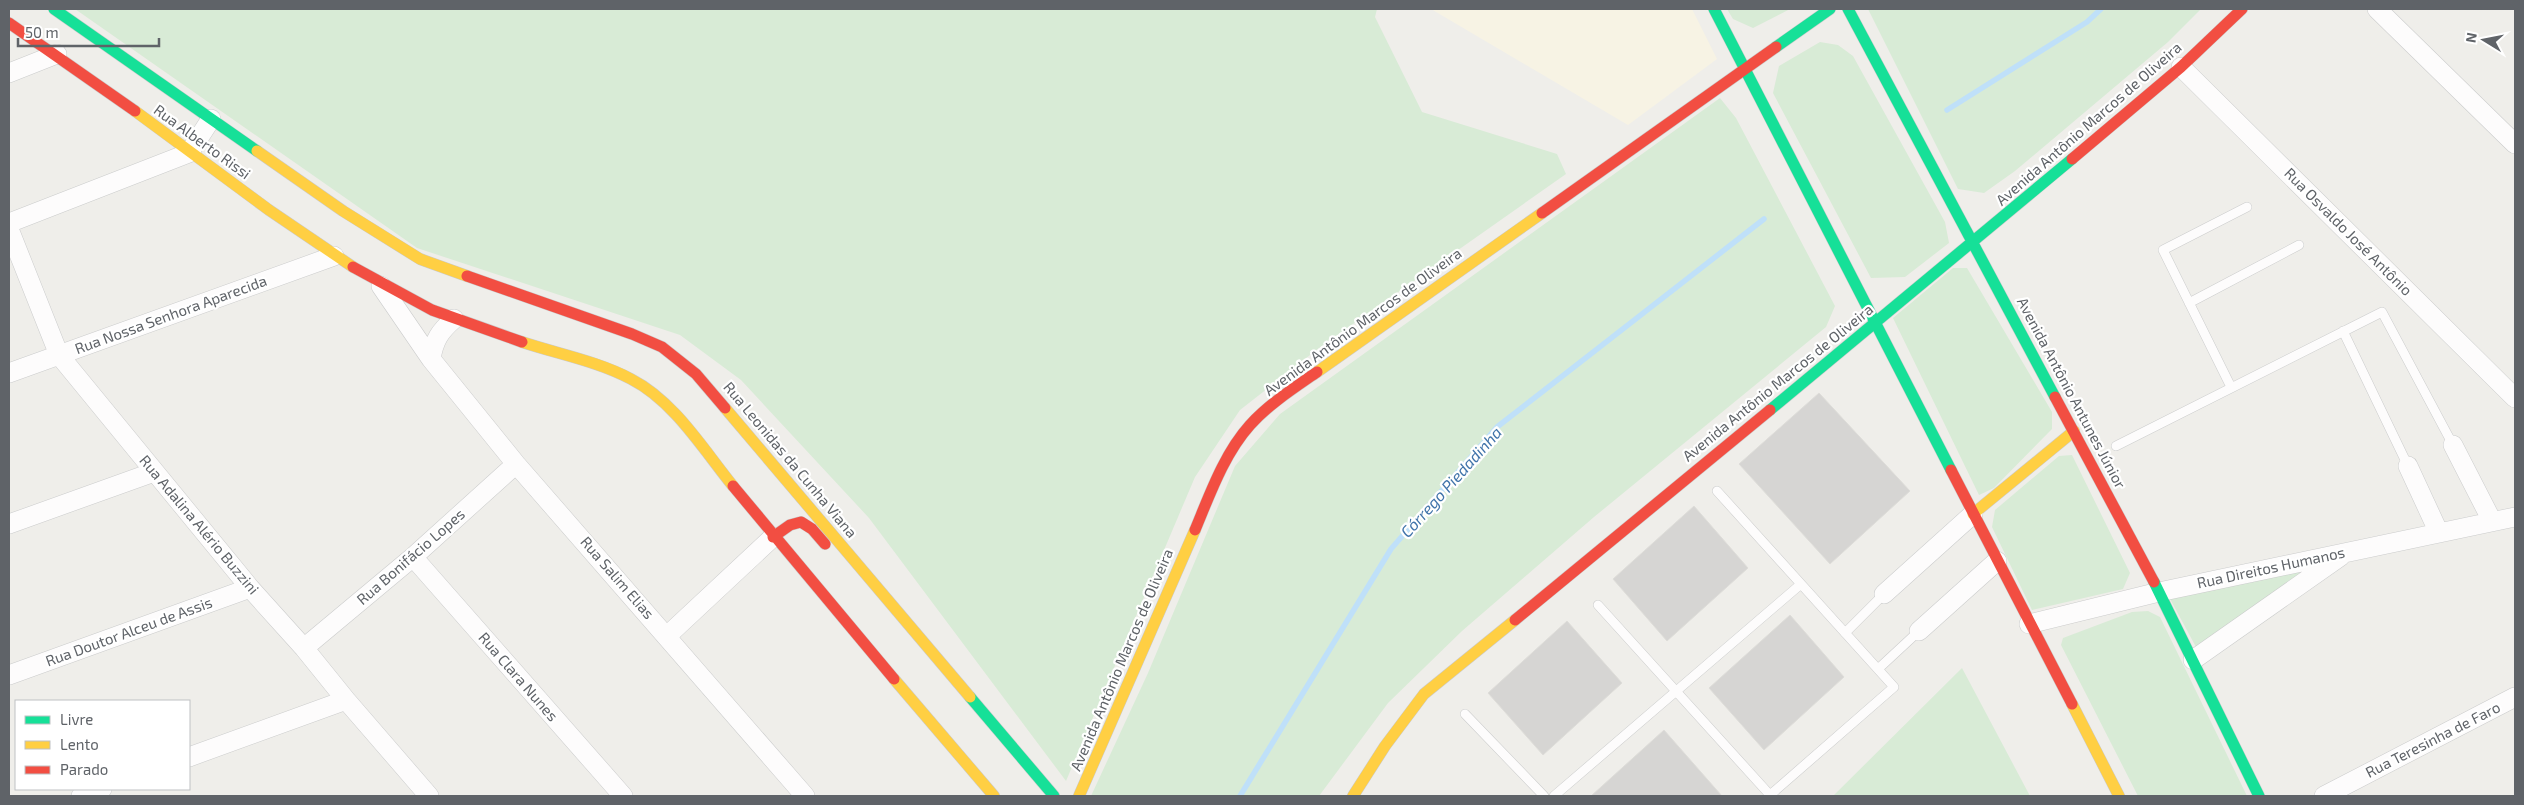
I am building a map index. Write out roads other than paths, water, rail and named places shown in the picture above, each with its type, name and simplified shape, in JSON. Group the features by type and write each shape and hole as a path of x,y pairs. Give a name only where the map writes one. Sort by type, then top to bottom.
{"main road":[{"name":"Rua Alberto Rissi","path":"54,9 343,211 420,259"},
{"path":"1714,9 2119,796"},
{"name":"Avenida Antônio Marcos de Oliveira","path":"1079,796 1224,463 1250,425 1280,398 1830,9"},
{"name":"Avenida Antônio Antunes Júnior","path":"1848,9 2159,592 2258,796"},
{"name":"Avenida Antônio Marcos de Oliveira","path":"1353,796 1385,746 1424,694 1973,243 2181,67 2242,9"},
{"name":"Rua Alberto Rissi","path":"9,23 57,54 189,153 334,256 378,283"},
{"name":"Rua Leonidas da Cunha Viana","path":"420,259 632,334 662,347 696,374 721,401 1035,777 1054,796"},
{"path":"378,283 410,300 454,319 609,368 632,379 654,394 674,413 773,536 994,796"},
{"path":"1973,514 2074,431"},
{"path":"773,536 792,522 810,526 846,568 862,576 868,576"}],"street":[{"path":"2377,9 2515,144"},
{"path":"9,73 57,54"},
{"name":"Rua Osvaldo José Antônio","path":"2181,67 2515,398"},
{"path":"9,223 189,153 210,119"},
{"name":"Rua Adalina Alério Buzzini","path":"9,229 59,355 250,588 304,648 429,796"},
{"name":"Rua Nossa Senhora Aparecida","path":"9,373 334,256"},
{"name":"Rua Salim Elias","path":"378,283 431,359 516,464 804,796"},
{"path":"431,359 434,342 441,330 454,319"},
{"path":"2453,445 2492,521"},
{"name":"Rua Bonifácio Lopes","path":"304,648 413,557 516,464"},
{"path":"2408,466 2439,533"},
{"path":"9,524 154,472"},
{"path":"1884,594 1973,514"},
{"name":"Rua Direitos Humanos","path":"2029,624 2159,592 2515,517"},
{"path":"667,636 773,536"},
{"path":"2193,660 2349,551"},
{"name":"Rua Clara Nunes","path":"413,557 623,796"},
{"path":"1919,631 1997,561"},
{"name":"Rua Doutor Alceu de Assis","path":"9,675 250,588"},
{"name":"Rua Teresinha de Faro","path":"2324,796 2515,697"},
{"path":"190,757 346,700"},
{"path":"81,796 99,790"}],"lane":[{"path":"2231,387 2163,250 2246,207"},
{"path":"2189,303 2298,244"},
{"path":"2116,446 2382,312 2453,445"},
{"path":"2342,331 2408,466"},
{"path":"1598,605 1769,796 1894,687 1717,491"},
{"path":"1554,796 1801,584"},
{"path":"1845,633 1884,594"},
{"path":"1878,669 1919,631"},
{"path":"1465,714 1544,796"}],"waterway":[{"name":"Córrego Piedadinha","path":"1947,110 2087,22 2101,9"},
{"name":"Córrego Piedadinha","path":"1240,796 1391,549 1497,427 1764,219"}]}
